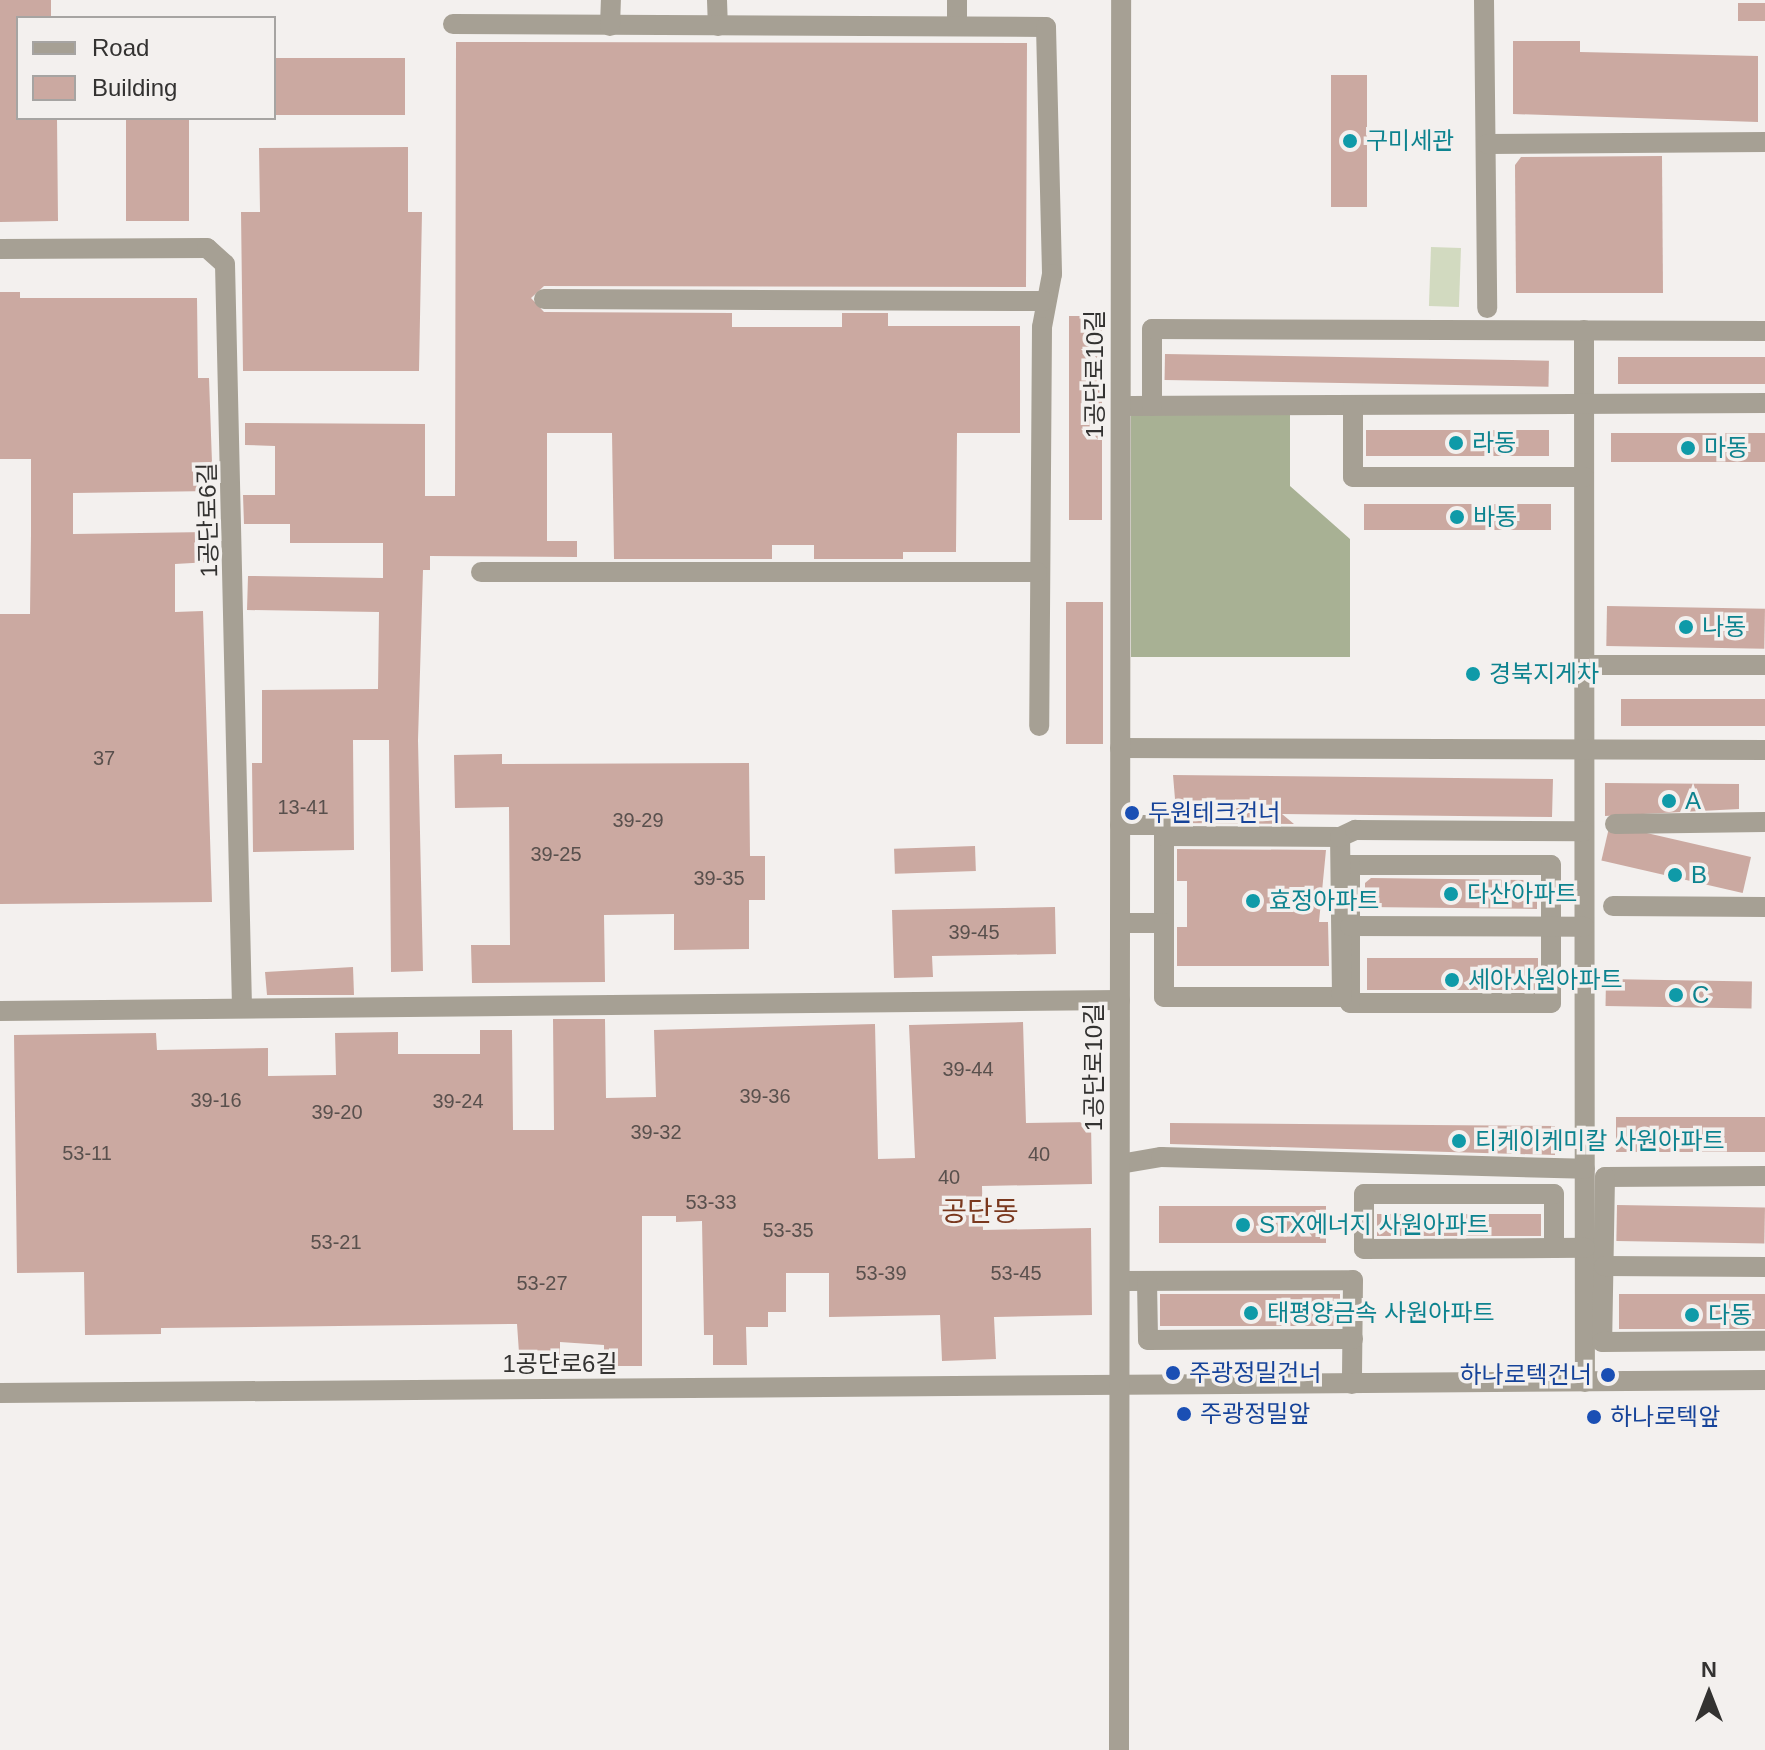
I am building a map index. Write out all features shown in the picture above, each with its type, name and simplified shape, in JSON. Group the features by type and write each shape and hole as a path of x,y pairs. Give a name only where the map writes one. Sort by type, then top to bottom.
{"street":[{"path":"610,26 611,0"},
{"path":"717,0 718,26"},
{"path":"957,0 957,25"},
{"name":"1공단로10길","path":"1119,1750 1121,0"},
{"path":"1484,0 1487,308"},
{"path":"453,24 1041,25 1049,33 1052,274 1044,301 1037,572 1039,726"},
{"path":"1487,144 1765,142"},
{"name":"1공단로6길","path":"0,249 207,248 225,264 242,1008"},
{"path":"544,299 1044,301"},
{"path":"1765,331 1152,329 1142,406 1765,403"},
{"path":"1584,330 1585,1382"},
{"path":"1353,406 1353,477 1584,477"},
{"path":"481,572 1037,572"},
{"path":"1584,665 1765,665"},
{"path":"1120,748 1765,750"},
{"path":"1615,824 1765,822"},
{"path":"1120,825 1164,825 1164,997 1342,997 1340,837"},
{"path":"1164,836 1340,837 1355,830 1584,831"},
{"path":"1350,865 1551,865 1551,1003 1350,1003 1350,926 1350,865"},
{"path":"1613,906 1765,907"},
{"path":"1120,923 1164,923"},
{"path":"1350,926 1584,927"},
{"path":"0,1011 1120,1000"},
{"path":"1120,1164 1161,1157 1585,1169"},
{"path":"1765,1176 1605,1177 1602,1342 1765,1341"},
{"path":"1554,1248 1554,1194 1364,1194 1364,1249 1585,1248"},
{"path":"1604,1266 1765,1267"},
{"path":"1120,1281 1353,1280 1352,1384"},
{"path":"1147,1281 1148,1340 1353,1339"},
{"path":"1119,1387 1765,1380"},
{"name":"1공단로6길","path":"0,1393 1119,1387"}],"green space":[{"path":"1431,247 1461,248 1459,307 1429,306"},
{"path":"1131,415 1290,415 1290,486 1350,539 1350,657 1131,657"}],"building":[{"path":"0,0 51,0 51,16 16,16 16,120 57,120 58,221 0,222"},
{"path":"1738,3 1765,3 1765,21 1738,21"},
{"path":"1513,41 1580,41 1580,52 1758,56 1758,122 1513,114"},
{"path":"456,42 1027,43 1026,287 544,286 531,298 544,312 732,313 732,327 842,327 842,313 888,313 888,326 1020,326 1020,433 957,433 956,552 903,552 903,559 814,559 814,545 772,545 772,559 614,559 612,433 547,433 547,541 577,541 577,557 430,556 430,570 423,570 418,740 423,971 391,972 389,740 353,740 354,850 253,852 252,763 262,763 262,690 378,689 379,612 247,610 248,576 383,578 383,543 290,543 290,524 244,524 243,495 275,495 275,446 245,445 245,423 425,424 425,496 455,496"},
{"path":"276,58 405,58 405,115 276,115"},
{"name":"구미세관","path":"1331,75 1367,75 1367,207 1331,207"},
{"path":"126,120 189,120 189,221 126,221"},
{"path":"408,147 408,212 422,212 419,371 243,371 241,212 260,212 259,148"},
{"path":"1662,156 1663,293 1516,293 1515,165 1521,157"},
{"path":"0,292 20,292 20,298 197,298 198,378 209,378 213,491 73,493 73,534 208,532 210,562 175,564 175,612 203,611 212,902 0,904 0,614 30,614 31,459 0,459"},
{"path":"1069,316 1102,316 1102,520 1069,520"},
{"path":"1165,354 1549,361 1548,387 1165,380"},
{"path":"1618,357 1765,357 1765,384 1618,384"},
{"name":"라동","path":"1366,430 1549,430 1549,456 1366,456"},
{"name":"마동","path":"1611,433 1765,433 1765,462 1611,462"},
{"name":"바동","path":"1364,504 1551,504 1551,530 1364,530"},
{"path":"1066,602 1103,602 1103,744 1066,744"},
{"name":"나동","path":"1607,606 1765,609 1764,649 1606,646"},
{"path":"1621,699 1765,699 1765,726 1621,726"},
{"path":"502,754 502,764 749,763 750,856 765,856 765,900 749,900 749,949 674,950 674,914 604,915 605,982 472,983 471,945 510,945 509,807 455,808 454,755"},
{"name":"효정아파트","path":"1173,775 1553,779 1552,817 1282,814 1294,824 1177,823"},
{"name":"A","path":"1605,783 1739,784 1739,809 1605,816"},
{"path":"1610,824 1751,857 1743,893 1601,860"},
{"path":"975,846 976,871 895,874 894,849"},
{"name":"효정아파트","path":"1177,849 1326,850 1319,922 1328,922 1329,966 1177,966 1177,927 1187,927 1187,881 1177,881"},
{"name":"다산아파트","path":"1371,878 1527,880 1537,884 1537,909 1365,907 1365,883"},
{"path":"1055,907 1056,954 932,956 933,977 894,978 892,910"},
{"name":"세아사원아파트","path":"1367,958 1538,958 1538,990 1367,990"},
{"path":"353,967 354,995 267,995 265,972"},
{"name":"C","path":"1606,979 1752,982 1752,1009 1606,1006"},
{"path":"553,1019 605,1019 606,1098 656,1097 654,1030 875,1024 878,1159 915,1158 909,1025 1023,1022 1026,1123 1091,1122 1092,1184 982,1186 983,1230 1091,1228 1092,1315 994,1317 996,1359 942,1361 940,1315 829,1317 829,1273 786,1273 786,1312 768,1312 768,1327 746,1327 747,1365 713,1365 713,1335 704,1335 702,1221 676,1222 676,1216 642,1216 642,1366 604,1366 604,1345 560,1342 560,1367 520,1367 517,1324 161,1328 161,1334 85,1335 84,1272 17,1273 14,1035 156,1033 157,1050 268,1048 268,1076 336,1075 335,1033 398,1032 398,1054 480,1054 480,1030 512,1030 513,1130 554,1130"},
{"path":"1616,1117 1765,1117 1765,1152 1616,1152"},
{"path":"1170,1123 1555,1126 1555,1155 1170,1144"},
{"path":"1617,1205 1765,1208 1764,1244 1616,1241"},
{"name":"STX에너지 사원아파트","path":"1159,1206 1326,1206 1326,1243 1159,1243"},
{"path":"1377,1214 1541,1214 1541,1236 1377,1236"},
{"name":"태평양금속 사원아파트","path":"1160,1294 1340,1294 1340,1326 1160,1326"},
{"name":"다동","path":"1619,1294 1765,1294 1765,1329 1619,1329"}],"place":[{"name":"구미세관","path":"1350,141"},
{"name":"라동","path":"1456,443"},
{"name":"마동","path":"1688,448"},
{"name":"바동","path":"1457,517"},
{"name":"나동","path":"1686,627"},
{"name":"경북지게차","path":"1473,674"},
{"name":"A","path":"1669,801"},
{"name":"두원테크건너","path":"1132,813"},
{"name":"B","path":"1675,875"},
{"name":"다산아파트","path":"1451,894"},
{"name":"효정아파트","path":"1253,901"},
{"name":"세아사원아파트","path":"1452,980"},
{"name":"C","path":"1676,995"},
{"name":"티케이케미칼 사원아파트","path":"1459,1141"},
{"name":"STX에너지 사원아파트","path":"1243,1225"},
{"name":"태평양금속 사원아파트","path":"1251,1313"},
{"name":"다동","path":"1692,1315"},
{"name":"주광정밀건너","path":"1173,1373"},
{"name":"하나로텍건너","path":"1608,1375"},
{"name":"주광정밀앞","path":"1184,1414"},
{"name":"하나로텍앞","path":"1594,1417"}],"district":[{"name":"공단동","path":"980,1212"}]}
